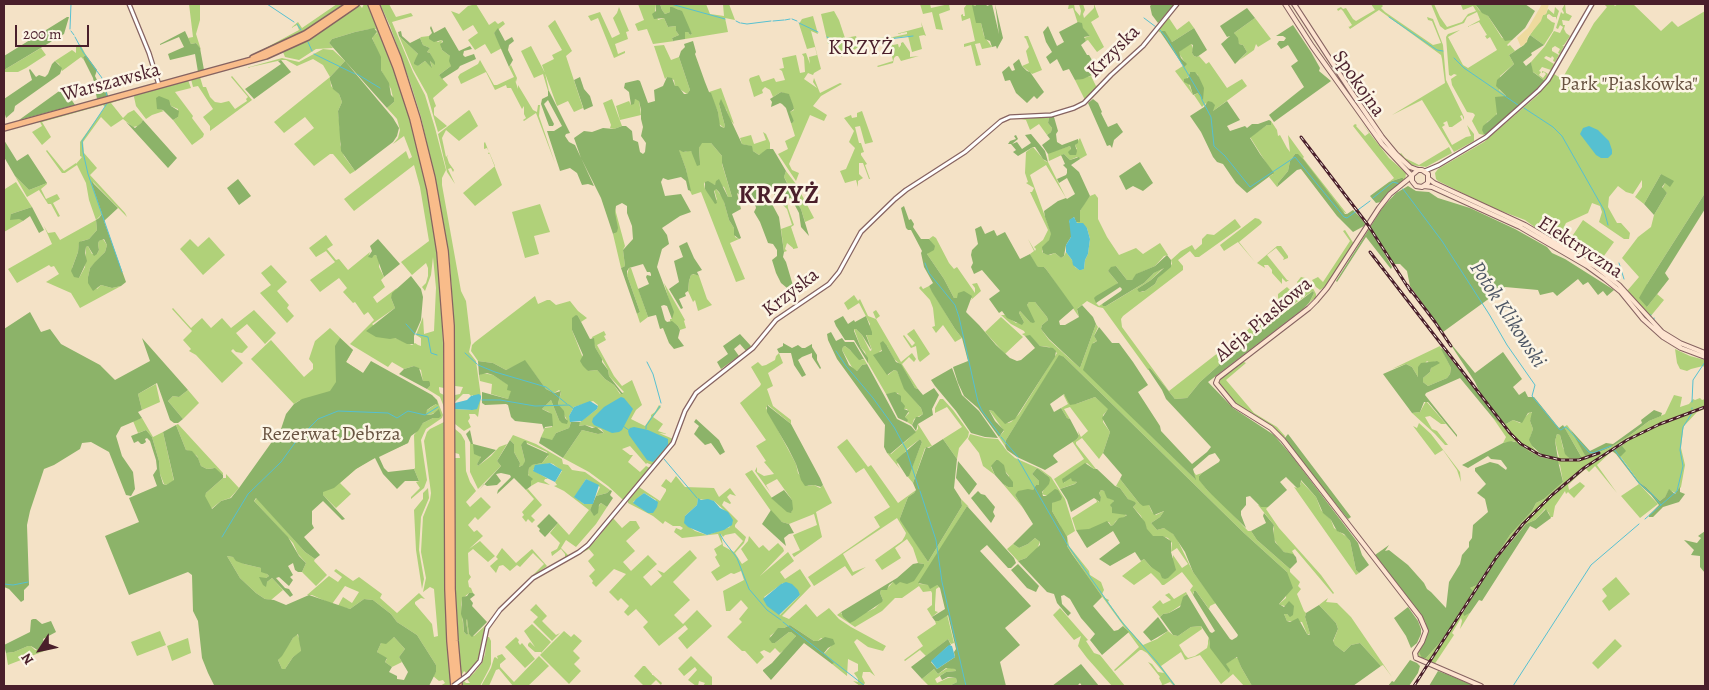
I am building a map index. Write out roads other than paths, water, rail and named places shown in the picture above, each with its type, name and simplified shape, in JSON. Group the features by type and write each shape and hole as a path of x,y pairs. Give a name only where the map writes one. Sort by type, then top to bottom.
{"highway":[{"path":"371,4 406,95 432,197 444,288 450,386"},
{"path":"376,4 394,48 423,138 445,251 449,296 450,386 448,604 454,686"},
{"path":"450,455 452,589 459,686"}],"main road":[{"path":"227,68 295,39 350,4"},
{"path":"227,68 289,47 326,26 356,4"},
{"name":"Spokojna","path":"1285,4 1382,144 1411,177"},
{"name":"Spokojna","path":"1294,4 1382,137 1411,168 1418,170"},
{"path":"1303,32 1307,34 1312,30"},
{"name":"Warszawska","path":"4,128 227,68"},
{"path":"1401,187 1424,186 1429,178 1424,171 1418,170 1411,177 1414,185"},
{"name":"Aleja Piaskowa","path":"1411,177 1390,194 1378,208 1327,288 1316,301 1216,380 1216,383 1229,400 1271,428 1283,440 1420,617 1425,633 1415,655 1418,660 1481,686"},
{"name":"Elektryczna","path":"1429,178 1434,183 1525,225 1596,267 1619,285 1662,332 1680,343 1705,353"},
{"name":"Elektryczna","path":"1424,186 1430,186 1514,225 1587,266 1621,292 1643,318 1663,337 1681,348 1705,357"}],"street":[{"path":"129,4 160,86"},
{"name":"Krzyska","path":"454,686 468,675 480,661 487,628 500,610 535,576 588,545 673,443 685,410 696,393 753,348 776,320 831,282 842,267 861,232 898,196 962,154 1001,120 1010,117 1049,115 1084,103 1143,46 1177,4"},
{"path":"1424,171 1439,165 1486,137 1539,90 1548,80 1592,4"},
{"path":"1429,178 1432,171 1439,165"}],"water":[{"path":"1589,126 1598,130 1609,141 1612,154 1608,158 1601,158 1596,155 1580,134 1583,128"},
{"path":"1074,217 1077,223 1083,223 1087,228 1090,239 1084,269 1081,270 1073,265 1066,252 1066,245 1071,237 1069,220"},
{"path":"479,394 481,398 477,409 455,409 455,403"},
{"path":"621,397 633,409 622,430 612,433 594,425 592,422 593,418 604,407"},
{"path":"590,401 598,406 597,409 582,421 570,422 569,416 574,407"},
{"path":"634,427 648,430 668,439 668,445 653,462 647,460 629,435 628,431"},
{"path":"550,463 562,470 555,482 533,471 535,465"},
{"path":"586,479 599,485 593,504 584,504 574,497"},
{"path":"644,493 658,502 653,513 648,513 633,503"},
{"path":"698,498 714,501 720,508 728,512 733,520 732,525 724,530 707,535 688,527 684,523 685,516 697,505"},
{"path":"786,582 792,584 800,595 779,615 767,606 763,599"},
{"path":"949,645 952,646 955,657 937,669 931,661"}],"waterway":[{"path":"70,29 71,4"},
{"path":"267,4 294,22"},
{"path":"671,4 725,19"},
{"path":"1389,17 1437,50 1443,51"},
{"name":"Potok Klikowski","path":"1144,18 1156,27"},
{"path":"785,20 790,19"},
{"path":"792,19 797,21"},
{"path":"773,21 784,20"},
{"path":"736,21 740,23"},
{"path":"741,23 771,21"},
{"path":"799,23 818,32"},
{"path":"297,24 301,30"},
{"name":"Potok Klikowski","path":"1160,30 1201,96 1211,117 1214,146 1225,156 1250,187 1295,157 1344,217 1347,218 1370,201"},
{"path":"71,31 74,35"},
{"path":"889,39 913,36"},
{"path":"75,37 83,52 102,78 107,96"},
{"path":"827,37 836,42"},
{"path":"861,40 888,39"},
{"path":"308,42 312,51"},
{"path":"314,54 355,74"},
{"path":"1454,58 1464,68 1518,105"},
{"path":"357,74 380,88"},
{"path":"108,102 82,141 88,174 122,272"},
{"path":"1524,108 1553,127 1562,136 1604,210 1608,225"},
{"name":"Potok Klikowski","path":"1373,198 1393,182 1400,184"},
{"name":"Potok Klikowski","path":"1403,189 1442,241 1507,345 1535,385 1532,396 1559,429 1567,428 1589,452 1593,453 1611,446"},
{"path":"925,263 929,273 955,305 978,402 982,411 1000,435"},
{"path":"1619,263 1624,279"},
{"path":"406,324 415,334"},
{"path":"416,334 428,337 431,353 437,355"},
{"path":"836,351 894,427 906,449 919,489"},
{"path":"465,353 477,364"},
{"path":"647,362 653,374 661,403"},
{"name":"Potok Klikowski","path":"1692,402 1693,380 1705,362"},
{"path":"478,365 546,387 567,404"},
{"path":"482,400 500,400 535,406 569,405 574,409"},
{"path":"646,429 646,426 660,406"},
{"path":"222,537 248,494 281,462 297,440 318,419 338,411 388,413 397,418 408,411 425,415 438,407"},
{"name":"Potok Klikowski","path":"1645,519 1677,491 1683,466 1680,450 1683,427 1692,413"},
{"path":"623,426 630,431"},
{"path":"1001,437 1018,457"},
{"name":"Potok Klikowski","path":"1614,449 1639,483 1661,505"},
{"path":"664,459 697,498"},
{"path":"1018,459 1067,544 1121,621 1175,686"},
{"path":"920,491 936,540 942,582 966,686"},
{"name":"Potok Klikowski","path":"1513,686 1591,565 1639,524"},
{"path":"720,534 737,558 749,589 767,610 781,620"},
{"path":"4,584 13,585 28,582"},
{"path":"783,622 865,686"}],"railway":[{"path":"1301,137 1368,225 1411,292"},
{"path":"1370,252 1510,433 1521,444 1540,455 1561,460 1579,460 1599,453"},
{"path":"1407,285 1451,346"},
{"path":"1414,686 1496,558 1523,524 1552,495 1584,468 1627,440 1660,424 1705,407"}],"district":[{"name":"KRZYŻ","path":"861,49"},
{"name":"KRZYŻ","path":"779,197"}],"park label":[{"name":"Park \"Piaskówka\"","path":"1629,85"},
{"name":"Rezerwat Debrza","path":"331,435"}]}
